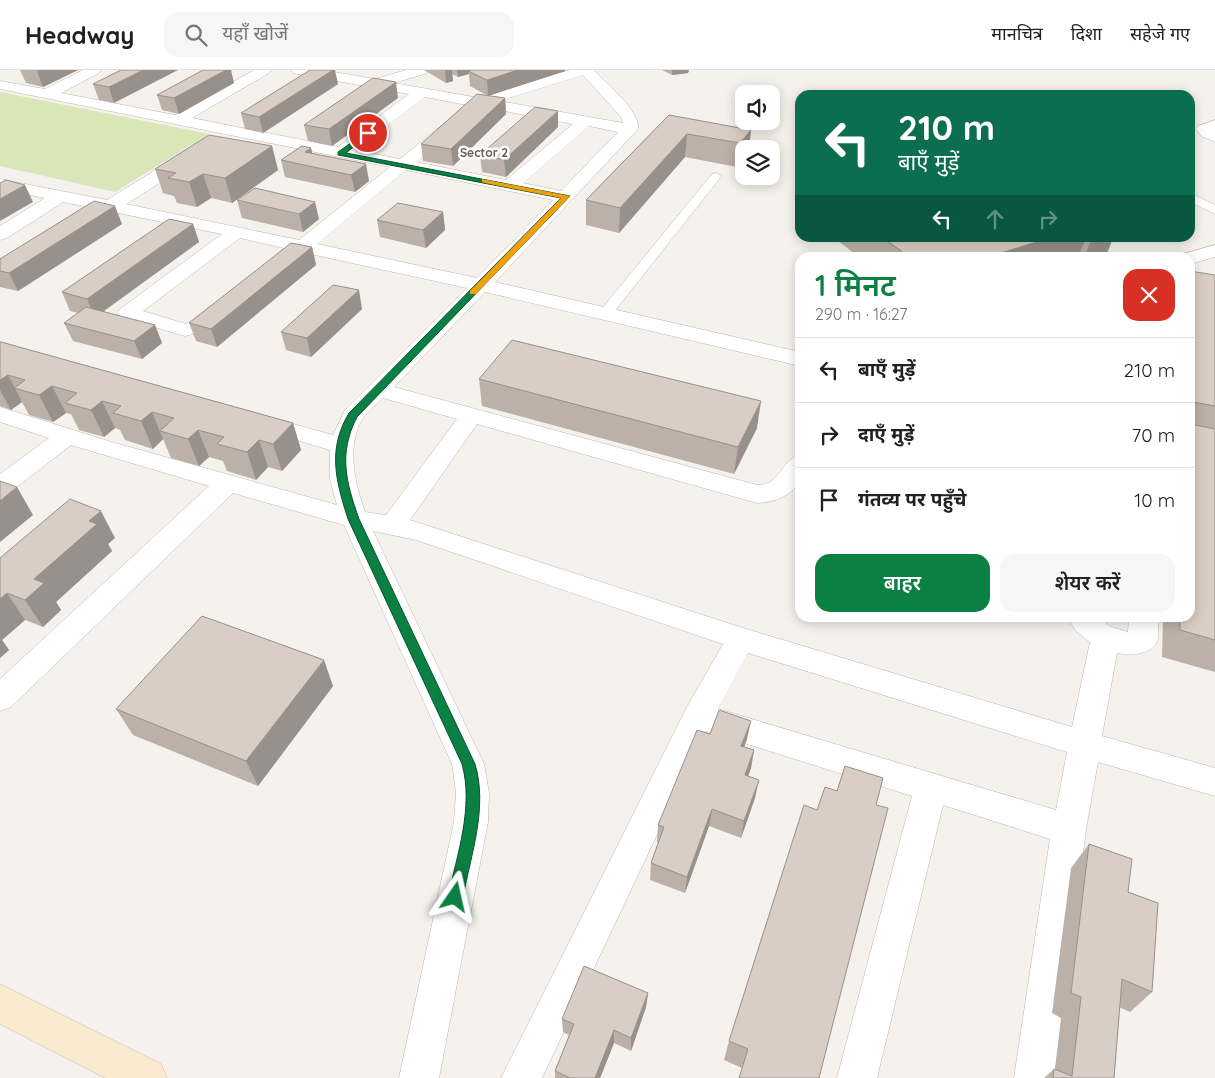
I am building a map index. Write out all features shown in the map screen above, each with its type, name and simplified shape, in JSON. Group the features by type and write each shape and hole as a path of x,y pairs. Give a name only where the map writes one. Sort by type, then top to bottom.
{"main road":[{"path":"0,1002 147,1078"}],"street":[{"path":"47,94 94,70"},
{"path":"176,121 264,70"},
{"path":"298,70 324,73 630,129"},
{"path":"374,83 422,70"},
{"path":"278,265 480,102 586,70 628,116 631,123 630,129 481,285 377,389 353,416 346,430 342,445 340,463 342,485 354,519 468,764 473,781 474,798 471,822 419,1078"},
{"path":"301,89 324,73"},
{"path":"0,85 401,166 566,196"},
{"path":"83,102 107,90"},
{"path":"341,154 422,92"},
{"path":"85,222 254,117"},
{"path":"510,185 586,121"},
{"path":"1215,125 1204,129 1215,137"},
{"path":"0,184 237,232 481,285 795,358"},
{"path":"0,234 59,197"},
{"path":"232,299 194,328 188,330 127,313 237,232"},
{"path":"1195,257 1215,251"},
{"path":"377,389 757,494 777,492 785,485 795,470"},
{"path":"0,414 68,436 354,519 393,525 741,639 1215,782"},
{"path":"237,415 342,445"},
{"path":"393,525 472,415"},
{"path":"0,487 68,436"},
{"path":"0,698 228,483"},
{"path":"1034,1078 1069,829 1084,744 1093,627 1125,644 1140,642 1143,639 1144,622"},
{"path":"521,1078 698,716 741,639"},
{"path":"698,716 1069,829"},
{"path":"857,1078 931,788"}],"lane":[{"path":"605,314 716,176"},
{"path":"1195,200 1215,210"}],"green space":[{"path":"0,92 209,134 115,192 0,166"}],"building":[{"path":"121,70 143,70 109,87 93,84"},
{"path":"203,70 226,70 174,98 157,95"},
{"path":"310,70 333,70 259,117 241,113"},
{"path":"518,70 487,80 468,71"},
{"path":"373,78 396,82 329,129 304,125"},
{"path":"477,94 505,98 451,149 421,144"},
{"path":"535,107 558,111 504,160 480,155"},
{"path":"669,115 735,127 735,130 751,130 743,140 735,140 735,142 687,134 620,208 586,200"},
{"path":"209,135 272,146 225,178 203,174 189,182 168,178 176,173 155,169"},
{"path":"302,146 311,148 305,152 366,164 351,175 281,160"},
{"path":"6,180 25,185 0,199 0,183"},
{"path":"255,188 315,202 299,214 237,200"},
{"path":"94,201 115,206 9,273 0,271 0,259"},
{"path":"398,203 443,212 423,230 377,220"},
{"path":"169,219 193,224 87,299 62,292"},
{"path":"889,242 1037,242 1004,252 903,252"},
{"path":"291,243 312,247 211,329 189,323"},
{"path":"1195,272 1215,275 1215,406 1195,402"},
{"path":"333,285 359,290 307,338 281,332"},
{"path":"86,307 155,325 134,341 64,323"},
{"path":"512,340 761,401 738,447 479,379"},
{"path":"0,342 293,423 273,444 259,440 247,452 217,444 224,437 198,430 188,439 160,431 174,418 152,412 141,421 113,413 121,406 102,401 91,410 65,403 77,393 52,386 39,395 14,388 25,380 8,375 0,380"},
{"path":"1195,425 1215,429 1215,640 1180,630 1180,622 1195,622"},
{"path":"0,481 17,487 0,501"},
{"path":"70,499 101,511 89,521 97,524 34,579 44,583 25,600 7,593 0,599 0,558"},
{"path":"202,616 324,660 246,761 116,709"},
{"path":"719,710 751,721 741,746 754,750 745,775 759,780 744,821 712,809 687,877 651,863 664,827 658,825 697,730 710,734"},
{"path":"845,766 883,778 876,805 888,808 819,1078 739,1078 748,1049 729,1041 804,805 817,810 825,787 837,791"},
{"path":"1089,844 1132,859 1128,892 1158,903 1152,992 1122,979 1114,1078 1053,1078 1054,1069 1072,1076 1081,997 1071,993"},
{"path":"584,966 648,993 631,1038 614,1030 595,1078 570,1078 555,1071 574,1024 562,1019"}],"slow traffic":[{"path":"473,293 566,196 485,181"}],"district":[{"name":"Sector 2","path":"484,152"}],"route":[{"path":"368,133 341,154 566,196 481,285 377,389 353,416 346,430 342,445 340,463 342,485 354,519 468,764 473,781 474,798 471,822 455,897"}]}
